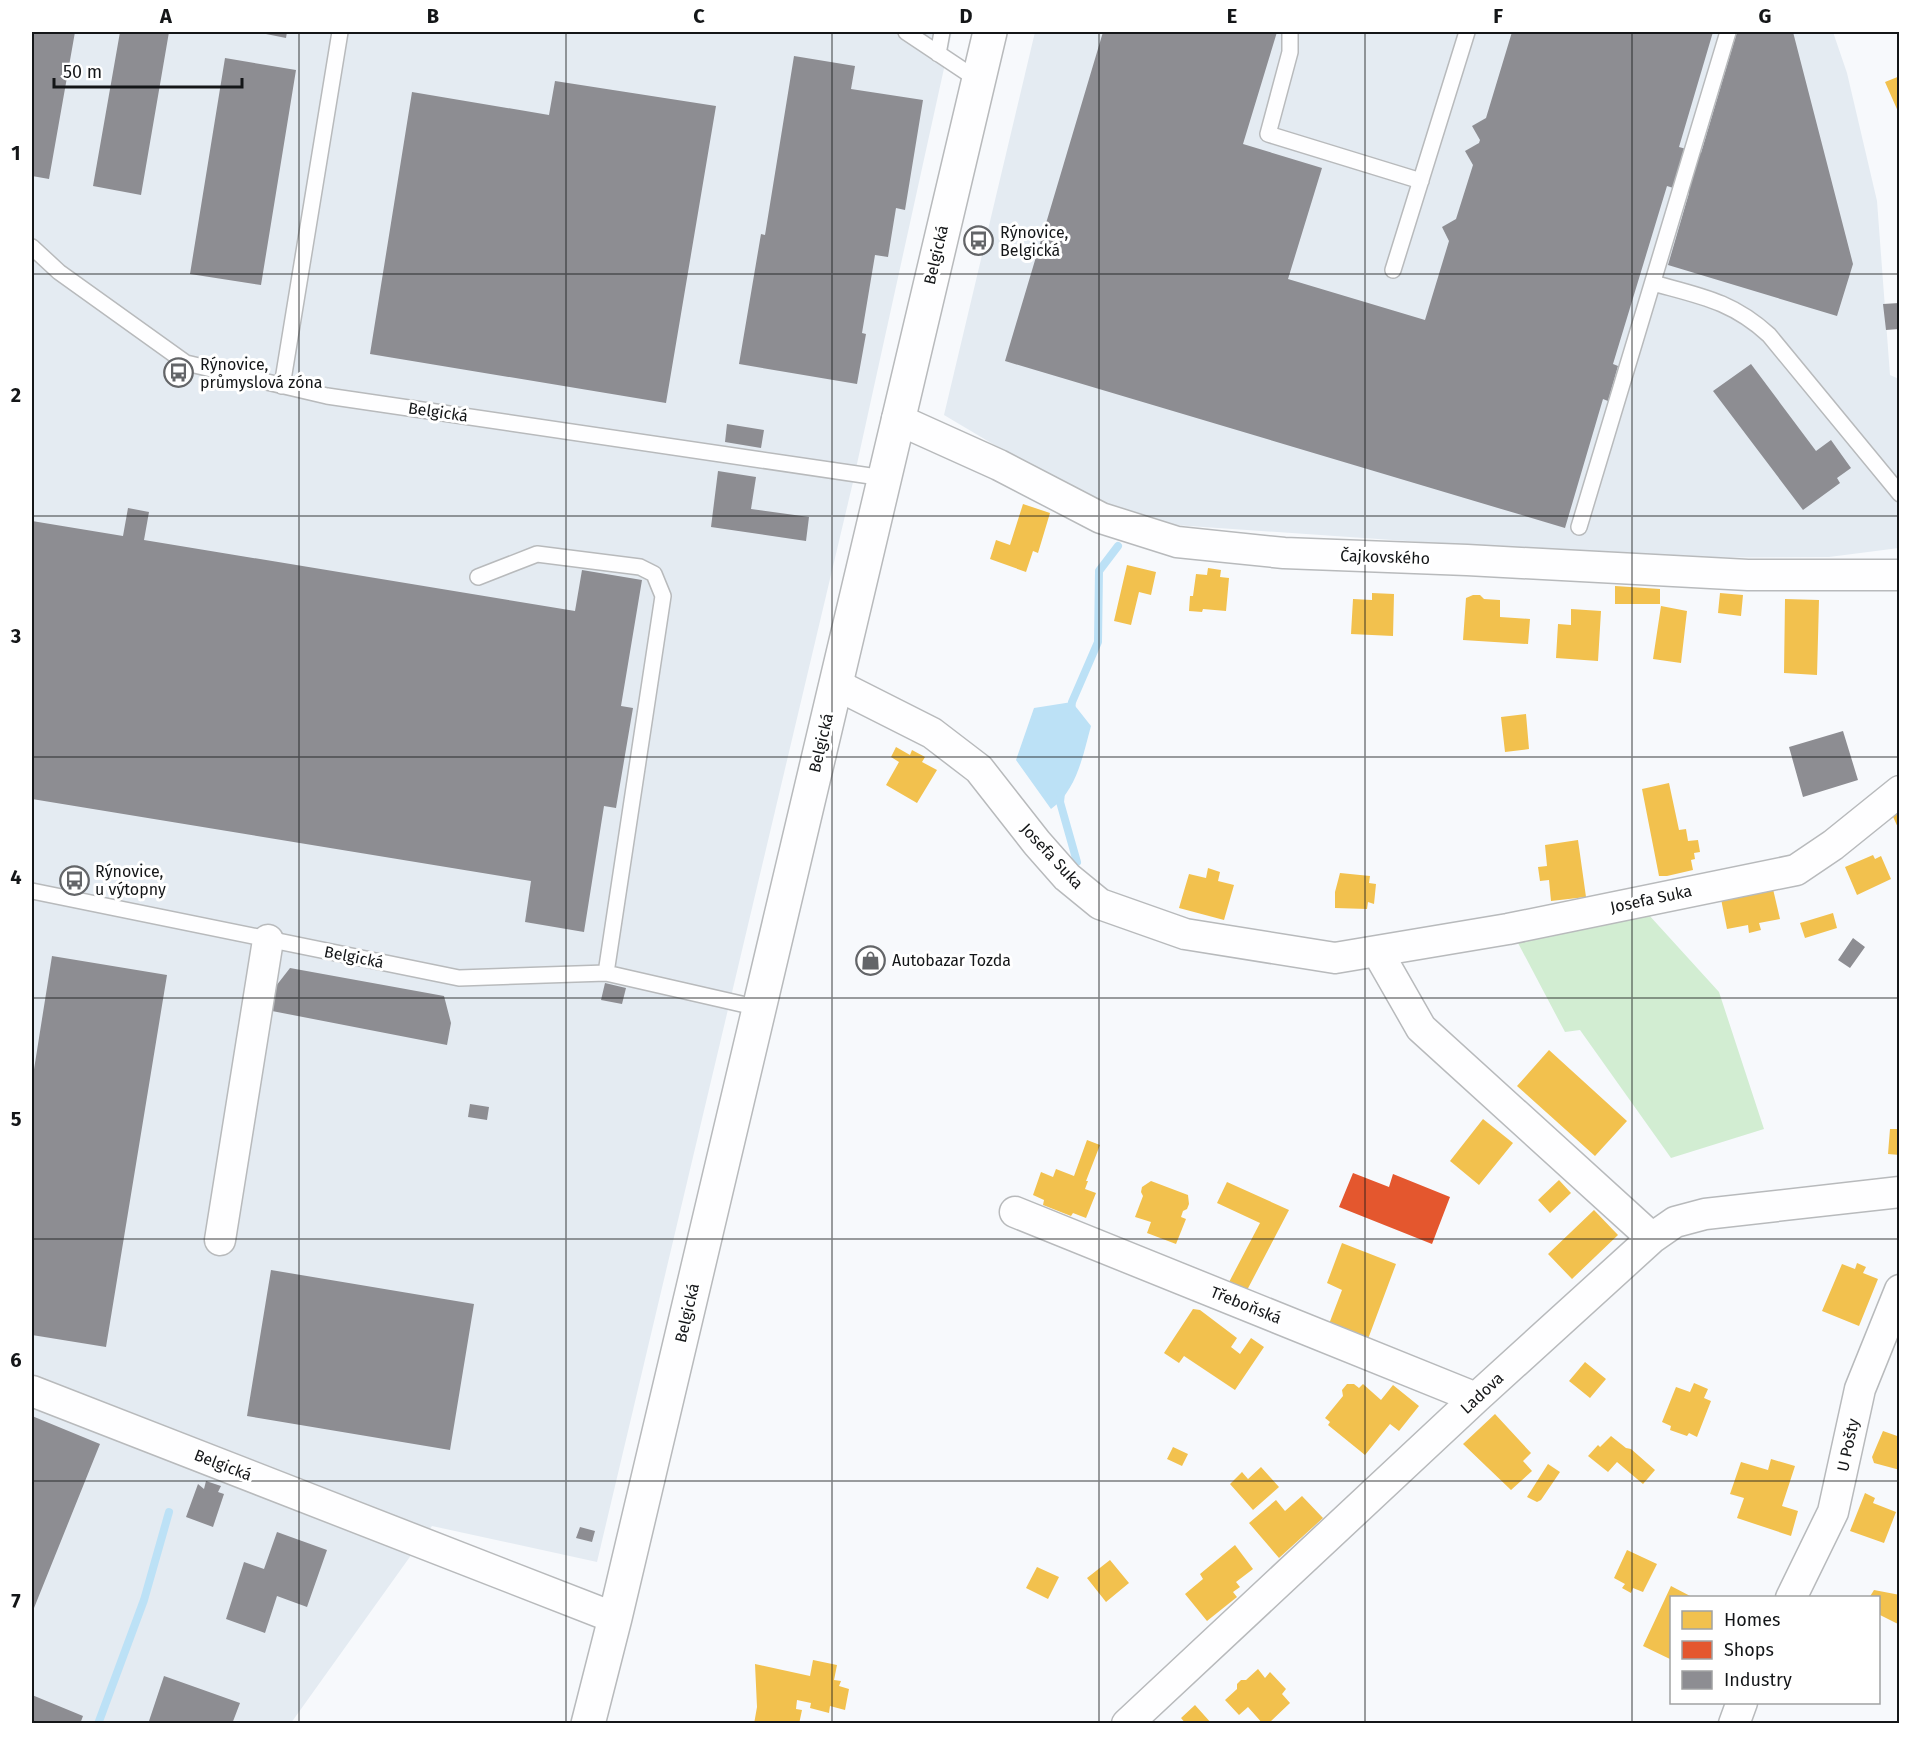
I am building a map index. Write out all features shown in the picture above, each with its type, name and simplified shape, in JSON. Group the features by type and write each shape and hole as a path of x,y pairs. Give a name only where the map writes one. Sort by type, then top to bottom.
{"street":[{"name":"Belgická","path":"588,1724 990,32"},
{"name":"Čajkovského","path":"897,420 999,465 1101,518 1177,542 1284,553 1748,575 1899,574"},
{"name":"Josefa Suka","path":"836,684 932,733 980,769 1037,843 1067,877 1100,904 1185,934 1335,958 1508,929 1796,870 1833,845 1899,790"},
{"path":"220,1240 268,940"},
{"path":"1377,951 1422,1028 1652,1238"},
{"name":"Ladova","path":"1127,1724 1476,1398 1652,1238 1675,1222 1705,1214 1899,1192"},
{"name":"Třeboňská","path":"1016,1212 1476,1398"},
{"name":"U Pošty","path":"1792,1596 1833,1512 1860,1389 1899,1290"},
{"name":"Belgická","path":"32,1391 615,1618"},
{"path":"1734,1724 1741,1704"}],"lane":[{"path":"282,386 340,32"},
{"path":"906,32 978,80"},
{"path":"938,54 942,32"},
{"path":"1290,32 1290,52 1268,134 1421,181"},
{"path":"1393,270 1467,32"},
{"path":"1578,527 1728,32"},
{"name":"Belgická","path":"32,247 59,273 186,363 327,396 884,478"},
{"path":"1653,283 1720,301 1754,321 1769,335 1899,494"},
{"path":"478,577 537,554 640,567 654,574 663,596 606,973"},
{"name":"Belgická","path":"32,891 459,978 606,973 759,1008"}],"shaded area":[{"path":"32,32 952,32 853,482 597,1562 432,1526 291,1723 32,1724"},
{"path":"1035,32 1833,32 1847,73 1877,201 1890,375 1899,379 1899,548 1829,557 1655,558 1160,524 1100,508 944,415"}],"green space":[{"path":"1648,914 1719,992 1764,1129 1671,1158 1580,1030 1565,1032 1518,943"}],"water":[{"path":"1072,702 1091,726 1082,760 1073,782 1060,801 1051,809 1016,760 1034,708"}],"building: Homes":[{"path":"1900,76 1900,116 1885,82"},
{"path":"1023,504 1050,513 1038,553 1033,551 1026,572 990,559 996,540 1010,545"},
{"path":"1127,565 1156,572 1151,595 1139,592 1131,625 1114,621"},
{"path":"1208,568 1221,570 1220,577 1229,578 1226,611 1203,609 1202,612 1189,611 1190,596 1193,596 1196,574 1207,575"},
{"path":"1615,586 1660,589 1660,604 1615,604"},
{"path":"1372,593 1394,594 1393,636 1351,634 1353,599 1372,600"},
{"path":"1720,593 1743,595 1741,616 1718,613"},
{"path":"1480,595 1484,599 1500,600 1500,617 1530,619 1528,644 1463,640 1466,598"},
{"path":"1785,599 1819,600 1817,675 1784,673"},
{"path":"1661,606 1687,611 1681,663 1653,659"},
{"path":"1571,609 1601,611 1598,661 1556,658 1558,624 1571,625"},
{"path":"1526,714 1529,749 1505,752 1501,717"},
{"path":"896,747 910,755 912,750 925,757 922,762 937,770 917,803 886,785 899,762 891,757"},
{"path":"1669,783 1679,830 1686,829 1688,841 1698,840 1700,852 1694,853 1695,859 1691,860 1693,870 1659,876 1642,789"},
{"path":"1900,803 1900,832 1889,808"},
{"path":"1578,840 1586,897 1551,901 1549,880 1540,881 1538,867 1547,866 1545,845"},
{"path":"1873,855 1875,859 1881,856 1891,879 1857,895 1845,867"},
{"path":"1208,868 1220,872 1218,881 1234,885 1224,920 1179,908 1189,874 1206,878"},
{"path":"1340,873 1370,876 1369,883 1376,884 1374,904 1368,902 1367,909 1335,908 1335,892"},
{"path":"1773,889 1780,919 1759,923 1761,930 1749,933 1748,925 1727,929 1721,899"},
{"path":"1833,913 1837,928 1805,938 1800,923"},
{"path":"1549,1050 1627,1121 1595,1156 1517,1086"},
{"path":"1483,1119 1513,1143 1479,1185 1450,1161"},
{"path":"1890,1129 1900,1129 1900,1155 1888,1154"},
{"path":"1087,1140 1100,1145 1086,1181 1088,1181 1085,1189 1096,1193 1086,1218 1073,1213 1071,1216 1043,1205 1044,1200 1033,1195 1041,1172 1053,1177 1056,1169 1074,1176"},
{"path":"1559,1180 1571,1193 1550,1213 1538,1200"},
{"path":"1151,1181 1188,1195 1189,1204 1181,1217 1186,1219 1176,1244 1147,1233 1151,1222 1135,1217 1143,1196 1142,1187"},
{"path":"1227,1182 1289,1210 1245,1294 1227,1286 1260,1223 1217,1203"},
{"path":"1594,1210 1618,1235 1572,1279 1548,1254"},
{"path":"1342,1243 1396,1264 1368,1339 1329,1324 1342,1290 1327,1283"},
{"path":"1857,1263 1866,1267 1863,1273 1878,1279 1859,1326 1822,1311 1842,1264 1855,1269"},
{"path":"1193,1309 1200,1310 1237,1338 1231,1347 1240,1354 1251,1338 1264,1347 1235,1390 1184,1356 1179,1363 1164,1353"},
{"path":"1585,1362 1606,1379 1590,1398 1569,1381"},
{"path":"1694,1383 1708,1389 1704,1398 1711,1401 1697,1437 1689,1433 1687,1436 1670,1430 1671,1426 1662,1422 1676,1387 1690,1392"},
{"path":"1347,1384 1354,1384 1359,1388 1363,1384 1381,1400 1393,1385 1419,1406 1399,1431 1390,1424 1365,1455 1328,1425 1330,1422 1325,1418 1343,1396 1342,1390"},
{"path":"1495,1414 1531,1453 1523,1461 1532,1471 1511,1490 1463,1444"},
{"path":"1883,1431 1900,1437 1900,1470 1874,1463 1872,1457"},
{"path":"1611,1436 1626,1448 1631,1449 1655,1470 1643,1484 1617,1462 1608,1472 1588,1456"},
{"path":"1173,1447 1188,1454 1182,1466 1167,1459"},
{"path":"1771,1459 1795,1466 1782,1506 1798,1511 1791,1536 1737,1518 1744,1498 1730,1494 1741,1462 1768,1470"},
{"path":"1548,1464 1560,1472 1541,1500 1537,1502 1527,1497"},
{"path":"1261,1467 1279,1487 1253,1510 1230,1484 1242,1472 1248,1479"},
{"path":"1865,1493 1875,1498 1873,1503 1896,1512 1884,1543 1850,1531"},
{"path":"1302,1496 1323,1518 1279,1558 1249,1523 1276,1500 1285,1511"},
{"path":"1235,1545 1253,1569 1236,1582 1240,1587 1233,1592 1237,1597 1207,1621 1185,1594 1203,1579 1200,1574"},
{"path":"1627,1550 1657,1564 1643,1592 1633,1588 1631,1593 1622,1588 1625,1584 1614,1578"},
{"path":"1110,1560 1129,1583 1106,1602 1087,1578"},
{"path":"1037,1567 1059,1577 1048,1599 1026,1588"},
{"path":"1671,1586 1690,1596 1670,1596 1670,1659 1643,1646"},
{"path":"1874,1590 1900,1595 1898,1624 1880,1615 1880,1596 1870,1596"},
{"path":"813,1660 837,1665 834,1680 841,1681 839,1686 849,1689 845,1710 830,1706 829,1713 810,1708 811,1703 797,1700 796,1709 802,1710 799,1724 754,1724 757,1707 755,1664 810,1676"},
{"path":"1258,1669 1265,1678 1270,1672 1286,1689 1282,1694 1290,1703 1268,1724 1263,1724 1248,1707 1239,1715 1225,1700 1237,1689 1237,1684 1241,1680 1246,1680"},
{"path":"1195,1705 1212,1724 1186,1724 1181,1718"}],"building: Shops":[{"path":"1353,1173 1389,1187 1393,1174 1450,1197 1432,1244 1339,1207"}],"building: Industry":[{"path":"32,32 75,32 49,179 32,176"},
{"path":"120,32 169,32 141,195 93,186"},
{"path":"256,32 287,32 286,38"},
{"path":"1103,32 1277,32 1243,144 1322,168 1288,279 1425,320 1449,241 1442,227 1456,219 1473,165 1465,151 1479,143 1480,140 1472,126 1486,118 1512,32 1713,32 1679,147 1701,153 1737,32 1793,32 1853,264 1837,316 1668,265 1689,193 1667,186 1613,364 1618,366 1608,401 1603,399 1565,528 1005,361"},
{"path":"794,56 855,66 851,89 923,100 905,210 896,208 888,257 875,255 862,333 866,334 857,384 739,364 761,234 765,235"},
{"path":"225,58 296,70 261,285 190,274"},
{"path":"555,81 716,106 666,403 370,354 412,92 549,115"},
{"path":"1899,303 1899,329 1886,330 1883,304"},
{"path":"1751,364 1816,451 1831,440 1851,468 1837,478 1840,483 1803,510 1713,391"},
{"path":"727,424 764,430 761,448 725,442"},
{"path":"718,471 756,477 751,509 809,517 806,541 711,527"},
{"path":"128,508 149,512 144,540 575,611 582,570 642,580 621,706 633,708 616,808 604,806 584,932 525,922 531,881 32,799 32,521 123,536"},
{"path":"1843,731 1858,780 1803,797 1789,747"},
{"path":"1853,938 1865,947 1850,968 1838,960"},
{"path":"52,956 167,975 106,1347 32,1335 32,1082"},
{"path":"290,968 444,996 451,1023 447,1045 272,1011 276,986"},
{"path":"605,983 626,988 622,1004 601,1000"},
{"path":"470,1104 489,1107 487,1120 468,1117"},
{"path":"271,1270 474,1304 450,1450 247,1416"},
{"path":"32,1416 100,1444 32,1613"},
{"path":"206,1481 221,1486 218,1492 224,1494 213,1527 186,1517 198,1484 204,1489"},
{"path":"580,1527 595,1531 592,1542 576,1538"},
{"path":"277,1532 327,1550 307,1607 277,1596 265,1633 226,1619 244,1562 264,1569"},
{"path":"164,1676 240,1703 232,1724 148,1724"},
{"path":"32,1695 83,1716 80,1724 32,1724"}],"waterway":[{"path":"1071,710 1072,702 1098,642 1099,571 1118,546"},
{"path":"1061,793 1060,802 1077,862"},
{"path":"98,1724 144,1600 169,1512"}],"place":[{"name":"Rýnovice, Belgická","path":"979,241"},
{"name":"Rýnovice, průmyslová zóna","path":"179,373"},
{"name":"Rýnovice, u výtopny","path":"74,880"},
{"name":"Autobazar Tozda","path":"871,960"}]}
